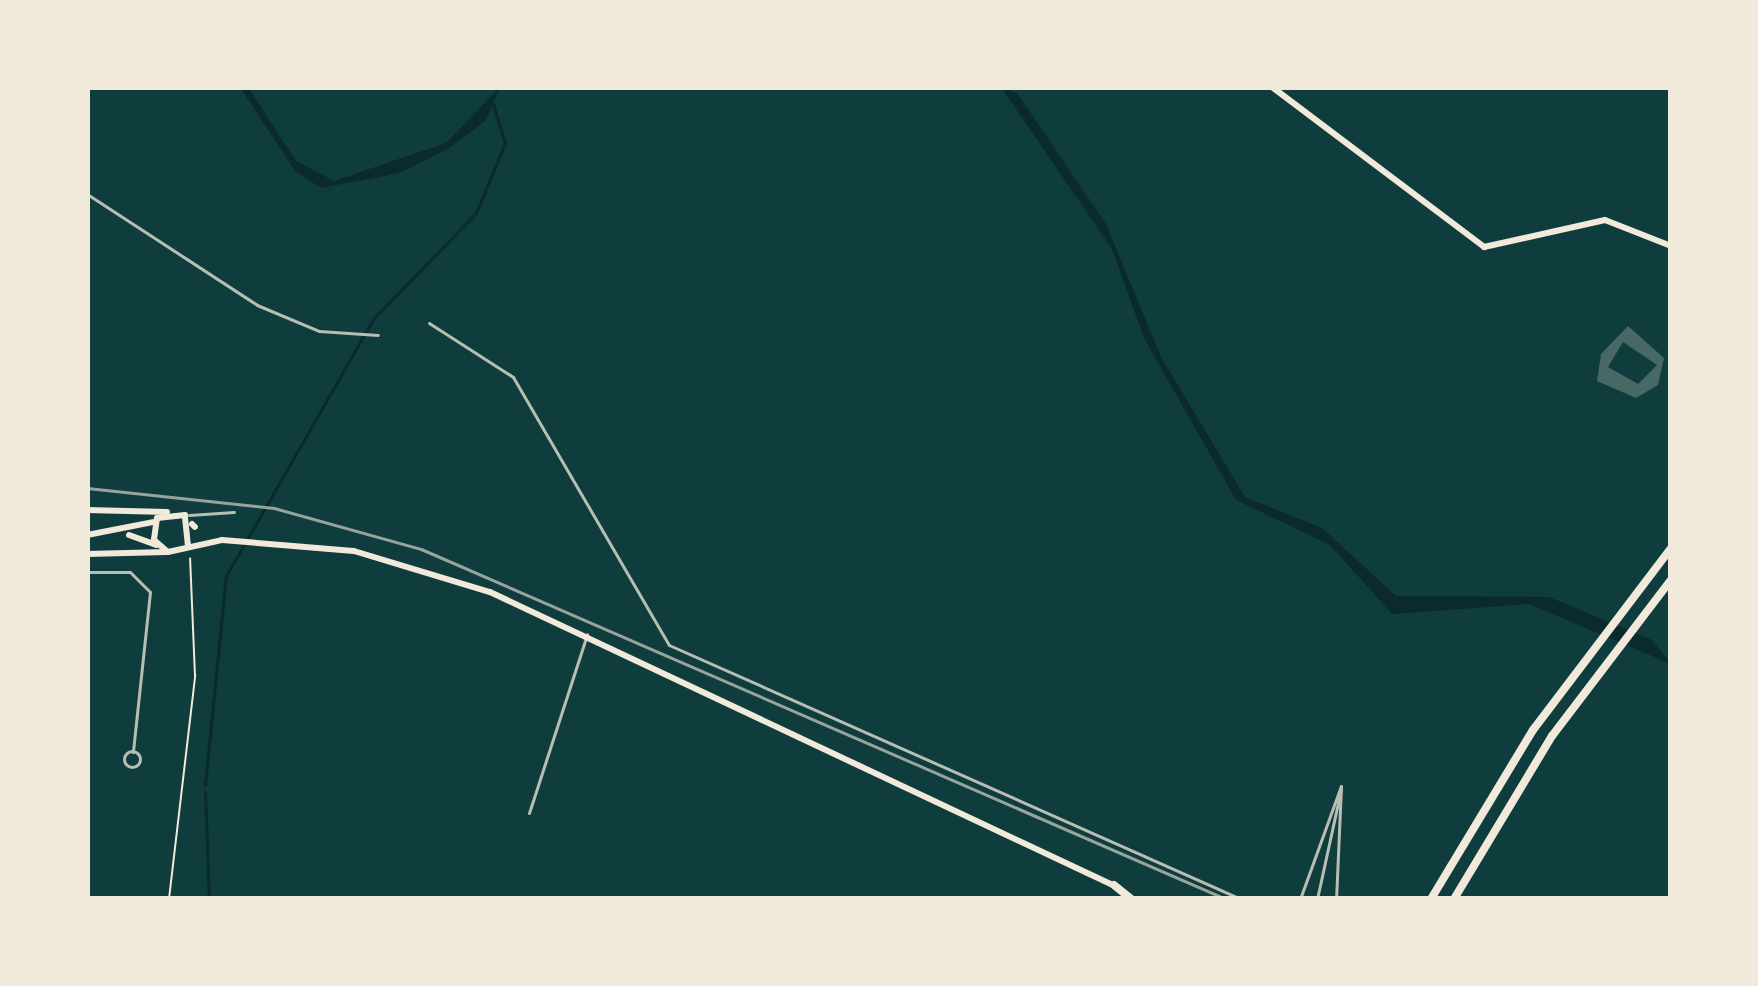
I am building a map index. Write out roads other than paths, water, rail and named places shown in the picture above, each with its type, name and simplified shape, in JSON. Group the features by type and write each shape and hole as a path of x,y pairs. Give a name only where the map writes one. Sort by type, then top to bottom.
{"highway":[{"path":"1431,899 1533,730 1671,548"},
{"path":"1454,899 1552,736 1671,580"},
{"path":"1114,885 1133,899"}],"main road":[{"path":"1271,87 1484,247 1606,220 1671,246"},
{"path":"87,510 182,513 193,526 222,540"},
{"path":"87,535 119,533 167,512"},
{"path":"158,518 158,546"},
{"path":"186,548 193,526"},
{"path":"119,533 168,552"},
{"path":"87,554 168,552 222,540 390,558 586,634 1114,885"}],"street":[{"path":"87,194 257,304 352,335 378,335"},
{"path":"429,323 513,377 670,645 1241,899"},
{"path":"182,513 234,512"},
{"path":"193,526 201,516"},
{"path":"87,572 130,572 150,592 133,752"},
{"path":"529,813 586,634"},
{"path":"1300,899 1341,786"},
{"path":"1317,899 1341,786"},
{"path":"1336,899 1341,786"},
{"path":"521,806 531,805"}],"water":[{"path":"240,87 248,87 296,161 334,181 446,143 500,87 486,120 448,149 400,173 321,188 295,171"},
{"path":"1001,87 1017,93 1106,224 1161,357 1245,497 1322,528 1396,596 1549,597 1652,640 1671,664 1529,604 1392,614 1330,545 1236,500 1144,338 1112,249"}],"waterway":[{"path":"205,785 226,576 374,318 476,213 505,143 493,104"},
{"path":"205,792 209,899"}],"railway":[{"path":"87,488 274,508 421,549 1226,899"}]}
